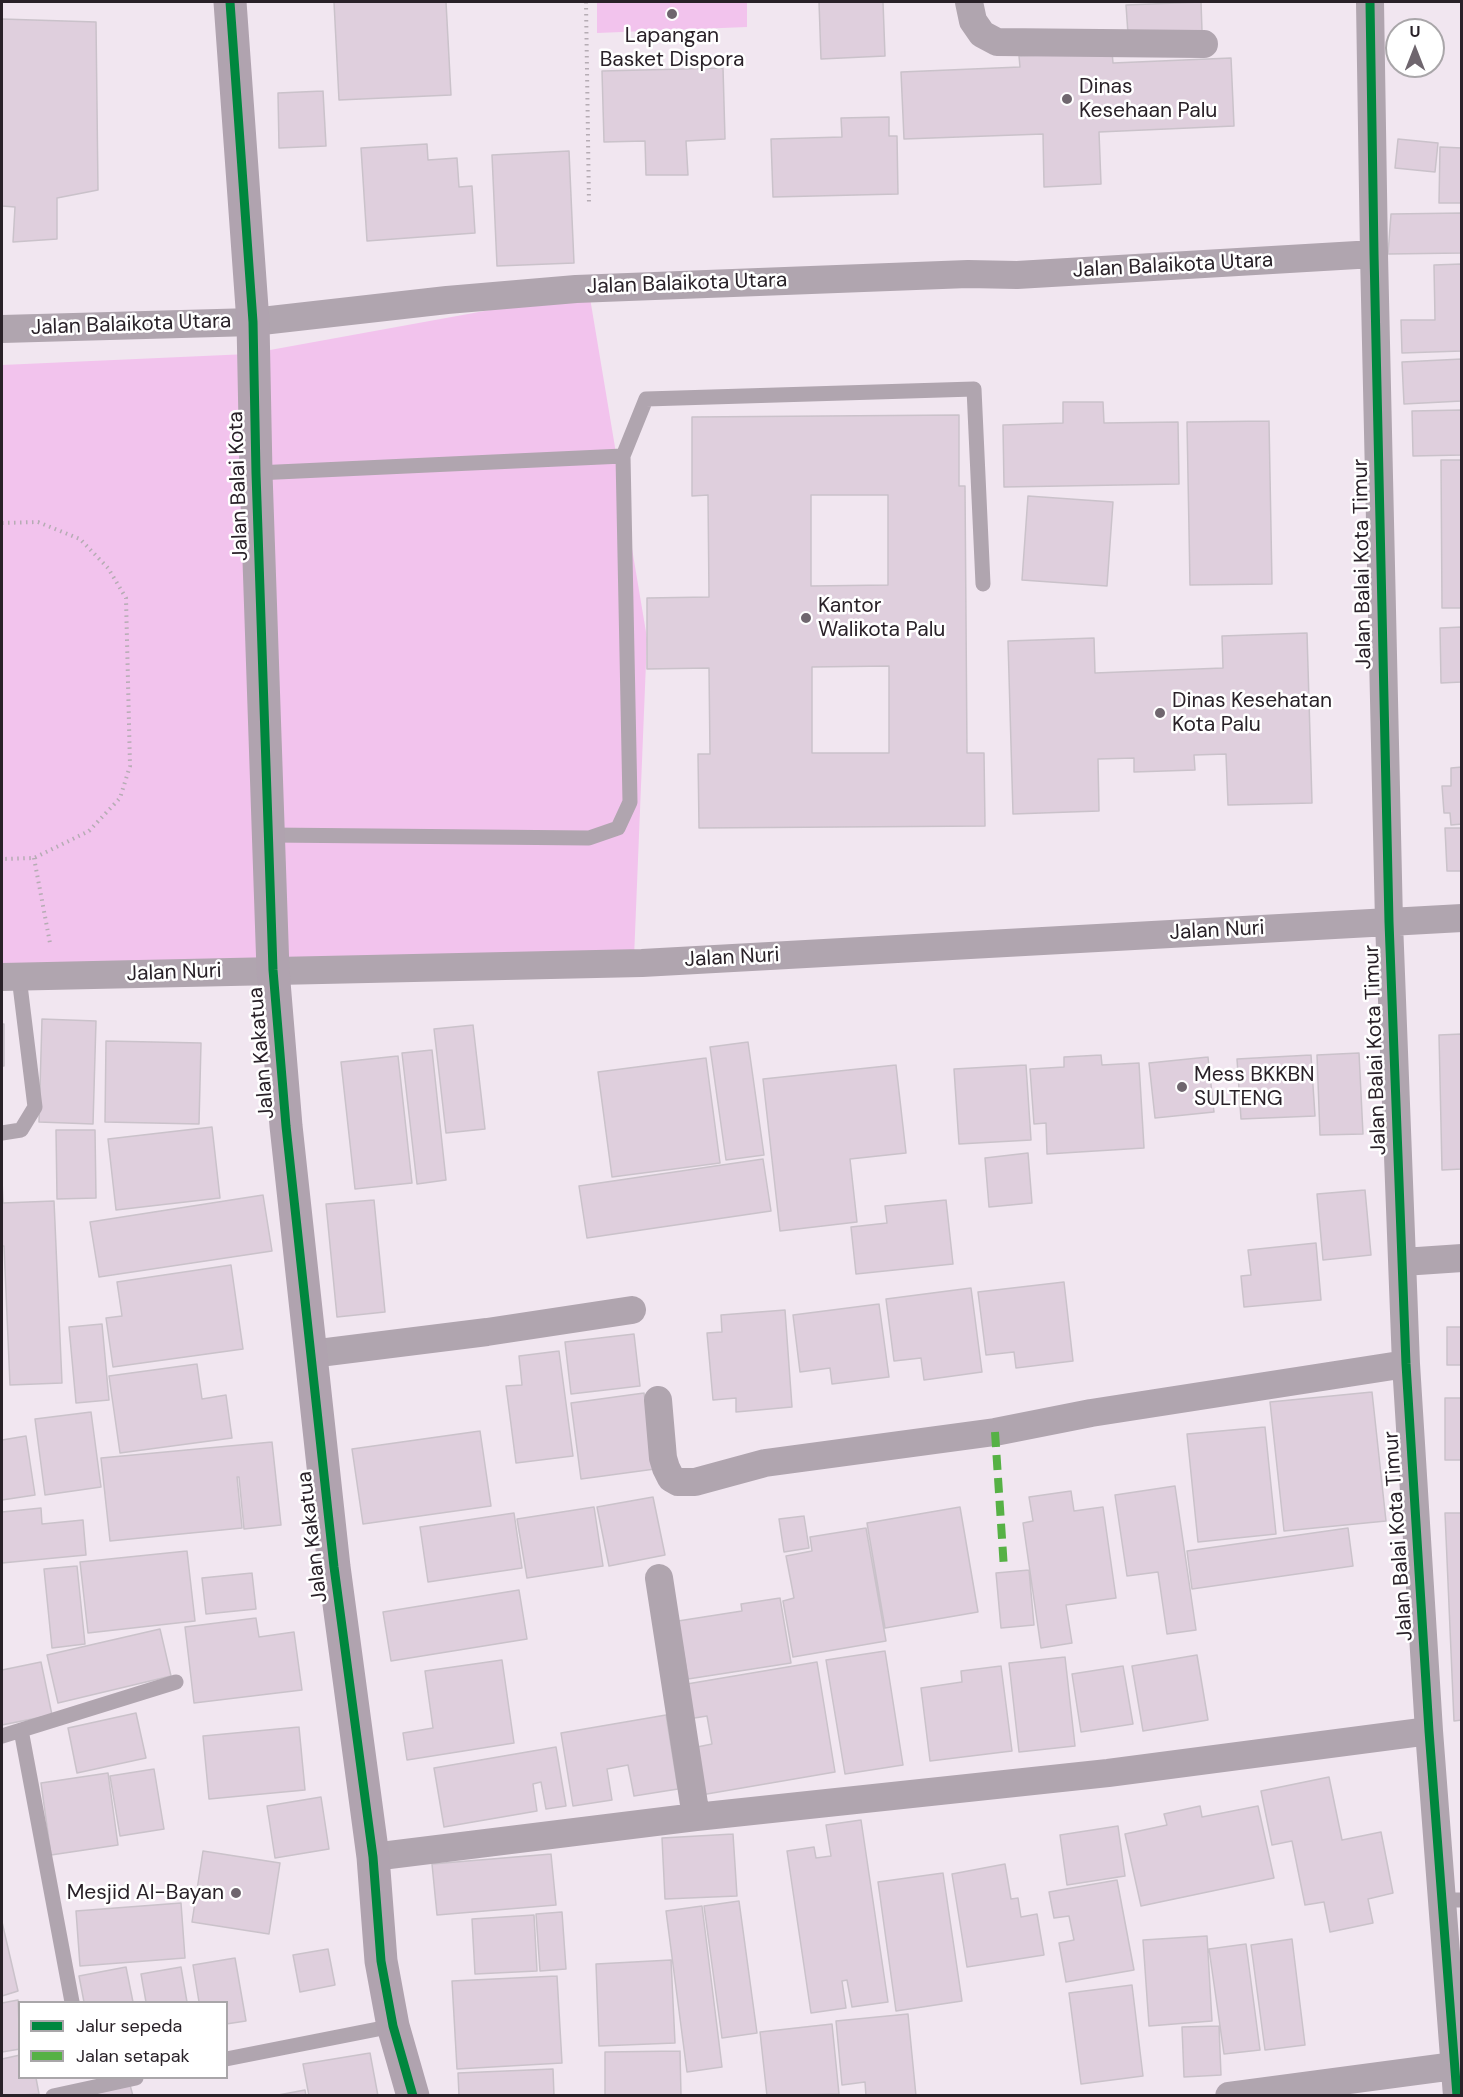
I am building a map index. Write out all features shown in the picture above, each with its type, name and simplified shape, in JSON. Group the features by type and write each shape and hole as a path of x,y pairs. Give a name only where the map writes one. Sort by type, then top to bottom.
{"street":[{"name":"Jalan Balai Kota","path":"230,2 253,321 273,970"},
{"path":"969,2 973,21 982,34 997,42 1204,44"},
{"name":"Jalan Balai Kota Timur","path":"1370,2 1389,922 1406,1364 1429,1731 1452,1900 1459,2065 1457,2096"},
{"name":"Jalan Balaikota Utara","path":"2,329 253,321 576,289 969,274 1017,275 1374,254"},
{"name":"Jalan Nuri","path":"10,977 642,963 1461,918"},
{"name":"Jalan Kakatua","path":"273,970 286,1126 334,1567 373,1857 381,1961 393,2026 413,2096"},
{"path":"1403,1262 1461,1258"},
{"path":"311,1353 487,1332 632,1310"},
{"path":"658,1400 663,1458 666,1468 671,1478 678,1482 695,1482 765,1463 995,1432 1091,1413 1406,1364"},
{"path":"659,1578 696,1816"},
{"path":"373,1857 696,1816 1108,1773 1429,1731"},
{"path":"1229,2096 1459,2065"}],"lane":[{"path":"270,835 589,838 618,828 630,802 623,456 646,399 974,389 983,584"},
{"path":"256,473 623,456"},
{"path":"2,1133 21,1130 35,1107 10,977"},
{"path":"2,1736 176,1682"},
{"path":"21,1730 72,2001"},
{"path":"228,2060 393,2026"},
{"path":"53,2096 87,2082 124,2079"}],"path":[{"path":"586,2 589,205"},
{"path":"2,523 38,522 80,539 108,568 126,598 130,766 120,798 89,831 34,858 2,859"},
{"path":"34,858 56,976"}],"shaded area":[{"name":"Lapangan Basket Dispora","path":"597,2 747,2 747,27 597,33"},
{"path":"589,292 647,638 634,958 2,986 2,365 248,354"}],"building":[{"path":"334,2 446,2 451,95 339,100"},
{"path":"819,2 883,2 885,56 821,59"},
{"path":"1201,2 1202,31 1128,34 1126,5"},
{"path":"2,19 96,22 98,190 57,198 57,239 13,242 15,207 2,206"},
{"name":"Dinas Kesehaan Palu","path":"1112,52 1113,63 1231,58 1234,126 1099,132 1101,184 1044,187 1043,134 904,139 901,72 1020,67 1019,56"},
{"path":"723,68 725,139 686,141 688,175 646,175 645,141 604,142 602,71"},
{"path":"323,91 326,146 279,148 278,93"},
{"path":"889,117 889,136 897,136 898,194 773,197 771,139 842,137 841,118"},
{"path":"1398,139 1438,143 1435,172 1395,168"},
{"path":"427,144 428,160 457,158 459,187 472,186 475,233 367,241 361,148"},
{"path":"1440,147 1462,148 1462,203 1439,203"},
{"path":"569,151 574,263 497,266 492,155"},
{"path":"1462,213 1462,253 1388,254 1391,214"},
{"path":"1462,264 1462,351 1402,353 1401,320 1435,320 1434,265"},
{"path":"1462,359 1462,401 1404,404 1402,362"},
{"path":"1063,402 1103,402 1104,423 1178,422 1179,484 1004,487 1003,425 1063,423"},
{"path":"1462,410 1462,455 1413,456 1412,411"},
{"name":"Kantor Walikota Palu","path":"959,415 959,486 965,486 967,753 984,753 985,826 699,828 698,754 710,754 709,668 647,669 647,598 709,597 708,495 692,496 692,417","holes":["811,495 888,495 888,585 811,586","889,666 889,753 812,753 812,667"]},
{"path":"1269,421 1272,584 1190,585 1187,422"},
{"path":"1441,460 1462,460 1462,608 1442,608"},
{"path":"1028,496 1113,502 1107,586 1022,580"},
{"path":"1462,627 1462,682 1441,683 1440,628"},
{"name":"Dinas Kesehatan Kota Palu","path":"1307,633 1312,803 1228,805 1226,754 1194,755 1195,770 1134,772 1134,758 1098,759 1099,811 1013,814 1008,641 1094,638 1095,673 1223,668 1222,636"},
{"path":"1462,767 1462,824 1451,825 1450,813 1444,813 1442,786 1451,786 1451,768"},
{"path":"1445,828 1462,828 1462,871 1447,871"},
{"path":"42,1019 96,1021 93,1124 39,1122"},
{"path":"2,1024 4,1024 4,1066 2,1066"},
{"path":"473,1025 485,1129 446,1133 434,1029"},
{"path":"1462,1034 1462,1169 1442,1170 1439,1035"},
{"path":"106,1041 201,1043 199,1124 105,1122"},
{"path":"748,1042 764,1155 726,1160 710,1047"},
{"path":"432,1050 446,1180 417,1184 402,1053"},
{"path":"1359,1053 1363,1134 1320,1135 1317,1055"},
{"path":"1101,1055 1102,1065 1139,1063 1144,1148 1047,1154 1046,1123 1034,1124 1030,1069 1064,1067 1064,1057"},
{"path":"1311,1055 1315,1116 1241,1119 1237,1059"},
{"path":"398,1056 412,1183 355,1189 341,1062"},
{"name":"Mess BKKBN SULTENG","path":"1208,1057 1214,1112 1155,1118 1149,1063"},
{"path":"706,1058 720,1163 612,1177 598,1072"},
{"path":"896,1065 906,1153 850,1159 857,1222 780,1231 763,1079"},
{"path":"1026,1065 1031,1140 959,1144 954,1069"},
{"path":"212,1127 220,1198 116,1210 108,1139"},
{"path":"56,1130 95,1130 96,1198 57,1199"},
{"path":"1028,1153 1032,1203 989,1207 985,1158"},
{"path":"763,1159 771,1211 587,1238 579,1186"},
{"path":"2,1179 3,1203 54,1201 62,1383 10,1385 4,1246 2,1246"},
{"path":"1365,1190 1371,1255 1323,1260 1317,1194"},
{"path":"263,1195 272,1251 99,1277 90,1222"},
{"path":"374,1200 385,1312 337,1317 326,1204"},
{"path":"946,1200 953,1264 856,1274 851,1227 887,1223 885,1206"},
{"path":"1316,1243 1321,1300 1244,1307 1241,1276 1251,1275 1248,1250"},
{"path":"231,1265 243,1349 113,1367 106,1318 122,1316 117,1282"},
{"path":"1064,1282 1073,1361 1016,1368 1014,1352 986,1355 978,1292"},
{"path":"971,1288 982,1372 924,1380 921,1358 894,1361 886,1299"},
{"path":"879,1304 889,1377 832,1384 830,1368 800,1372 793,1315"},
{"path":"785,1310 792,1407 736,1412 736,1398 713,1400 707,1333 722,1332 721,1315"},
{"path":"102,1324 109,1400 76,1403 69,1327"},
{"path":"1447,1327 1462,1327 1462,1365 1447,1365"},
{"path":"634,1334 640,1386 571,1394 565,1342"},
{"path":"559,1351 573,1456 516,1463 506,1386 522,1385 519,1356"},
{"path":"197,1364 202,1399 226,1395 232,1438 120,1453 109,1376"},
{"path":"1372,1392 1386,1521 1284,1531 1270,1402"},
{"path":"644,1393 655,1469 581,1479 571,1403"},
{"path":"1445,1398 1462,1398 1462,1460 1445,1460"},
{"path":"91,1412 101,1487 45,1495 35,1419"},
{"path":"1265,1427 1276,1534 1198,1542 1187,1434"},
{"path":"480,1431 491,1506 363,1524 352,1449"},
{"path":"26,1436 35,1495 2,1500 2,1440"},
{"path":"272,1442 281,1525 244,1529 239,1477 237,1477 242,1528 110,1541 101,1458"},
{"path":"1175,1486 1196,1630 1167,1634 1158,1572 1127,1576 1115,1495"},
{"path":"1071,1491 1074,1511 1103,1507 1116,1598 1066,1605 1072,1643 1041,1648 1023,1523 1033,1521 1029,1497"},
{"path":"653,1497 665,1555 609,1566 597,1507"},
{"path":"594,1507 603,1566 527,1578 517,1519"},
{"path":"960,1507 978,1612 885,1628 867,1523"},
{"path":"41,1508 42,1524 83,1520 86,1555 2,1563 2,1512"},
{"path":"514,1513 522,1568 428,1582 420,1527"},
{"path":"1445,1513 1462,1513 1462,1720 1454,1721"},
{"path":"804,1516 809,1548 784,1552 779,1519"},
{"path":"866,1528 886,1641 793,1657 783,1601 794,1598 786,1556 812,1551 810,1537"},
{"path":"1348,1528 1353,1566 1192,1589 1187,1551"},
{"path":"187,1551 195,1621 88,1633 80,1562"},
{"path":"77,1566 85,1644 52,1648 44,1569"},
{"path":"1029,1570 1034,1625 1001,1628 996,1573"},
{"path":"252,1573 256,1609 206,1614 202,1578"},
{"path":"519,1590 527,1639 391,1661 383,1612"},
{"path":"780,1598 791,1663 688,1679 678,1621 742,1611 741,1604"},
{"path":"256,1618 259,1637 294,1632 302,1690 194,1703 185,1627"},
{"path":"160,1629 171,1676 58,1703 47,1655"},
{"path":"885,1651 903,1765 845,1774 826,1660"},
{"path":"1197,1655 1208,1720 1143,1731 1132,1666"},
{"path":"1065,1657 1075,1746 1019,1752 1009,1663"},
{"path":"502,1660 514,1743 407,1760 403,1733 433,1728 425,1671"},
{"path":"41,1662 52,1715 2,1725 2,1670"},
{"path":"817,1662 835,1772 701,1795 692,1748 712,1744 707,1716 688,1719 681,1685"},
{"path":"1001,1666 1012,1751 930,1761 921,1688 962,1682 961,1671"},
{"path":"1123,1666 1133,1724 1081,1732 1072,1674"},
{"path":"136,1713 146,1758 77,1773 68,1728"},
{"path":"666,1715 678,1789 634,1796 628,1765 607,1769 612,1800 573,1806 561,1733"},
{"path":"299,1727 305,1790 209,1799 203,1736"},
{"path":"556,1747 566,1806 546,1809 541,1782 533,1784 537,1811 444,1827 434,1768"},
{"path":"154,1769 164,1829 120,1836 110,1776"},
{"path":"108,1773 118,1845 51,1855 41,1783"},
{"path":"1329,1777 1342,1840 1381,1832 1393,1893 1368,1899 1373,1923 1330,1932 1324,1902 1305,1905 1292,1841 1272,1845 1261,1791"},
{"path":"321,1797 329,1849 275,1858 267,1806"},
{"path":"1200,1806 1202,1817 1258,1806 1274,1878 1141,1906 1125,1834 1167,1825 1164,1814"},
{"path":"861,1820 888,2002 852,2007 847,1980 842,1981 846,2008 811,2013 787,1851 814,1847 816,1858 831,1856 826,1825"},
{"path":"1118,1826 1125,1876 1067,1885 1060,1835"},
{"path":"733,1834 737,1896 665,1899 662,1838"},
{"name":"Mesjid Al-Bayan","path":"203,1851 280,1863 269,1934 192,1922"},
{"path":"551,1854 556,1905 437,1915 432,1864"},
{"path":"1005,1864 1011,1899 1018,1898 1021,1917 1037,1914 1044,1955 967,1967 952,1874"},
{"path":"943,1873 962,2001 896,2011 878,1882"},
{"path":"1117,1880 1134,1970 1066,1982 1059,1943 1074,1940 1069,1916 1054,1918 1049,1892"},
{"path":"739,1901 757,2033 722,2038 704,1906"},
{"path":"181,1903 185,1958 80,1966 76,1911"},
{"path":"702,1906 722,2067 687,2072 666,1911"},
{"path":"562,1912 566,1969 540,1971 536,1914"},
{"path":"534,1915 537,1971 475,1974 472,1919"},
{"path":"2,1922 18,1991 2,1996"},
{"path":"1207,1936 1212,2021 1149,2026 1143,1940"},
{"path":"1292,1939 1305,2045 1265,2050 1251,1945"},
{"path":"1246,1944 1260,2050 1224,2054 1209,1949"},
{"path":"328,1949 335,1985 300,1992 293,1955"},
{"path":"235,1958 246,2021 228,2024 228,2001 199,2001 193,1965"},
{"path":"671,1960 675,2043 599,2046 596,1964"},
{"path":"126,1967 133,2001 84,2001 79,1976"},
{"path":"181,1967 187,2001 146,2001 141,1974"},
{"path":"557,1976 562,2063 457,2069 452,1981"},
{"path":"1132,1985 1143,2076 1081,2084 1069,1993"},
{"path":"18,2000 18,2049 2,2052 2,2003"},
{"path":"908,2014 916,2096 866,2096 865,2082 842,2085 836,2021"},
{"path":"832,2024 839,2094 767,2096 760,2032"},
{"path":"1219,2026 1221,2075 1184,2077 1182,2027"},
{"path":"680,2051 681,2096 605,2096 605,2052"},
{"path":"370,2053 378,2096 309,2096 303,2064"},
{"path":"18,2055 18,2079 36,2079 39,2094 2,2096 2,2059"},
{"path":"553,2069 554,2096 459,2096 458,2073"},
{"path":"130,2085 133,2096 85,2096"},
{"path":"305,2090 306,2096 273,2096"}],"marked path":[{"path":"995,1432 1004,1569"}],"cycle path":[{"path":"230,2 253,322 273,970 286,1126 334,1567 373,1857 381,1961 393,2026 413,2096"},
{"path":"1370,2 1389,922 1406,1364 1429,1731 1457,2096"}],"place":[{"name":"Lapangan Basket Dispora","path":"672,14"},
{"name":"Dinas Kesehaan Palu","path":"1067,99"},
{"name":"Kantor Walikota Palu","path":"806,618"},
{"name":"Dinas Kesehatan Kota Palu","path":"1160,713"},
{"name":"Mess BKKBN SULTENG","path":"1182,1087"},
{"name":"Mesjid Al-Bayan","path":"236,1893"}]}
